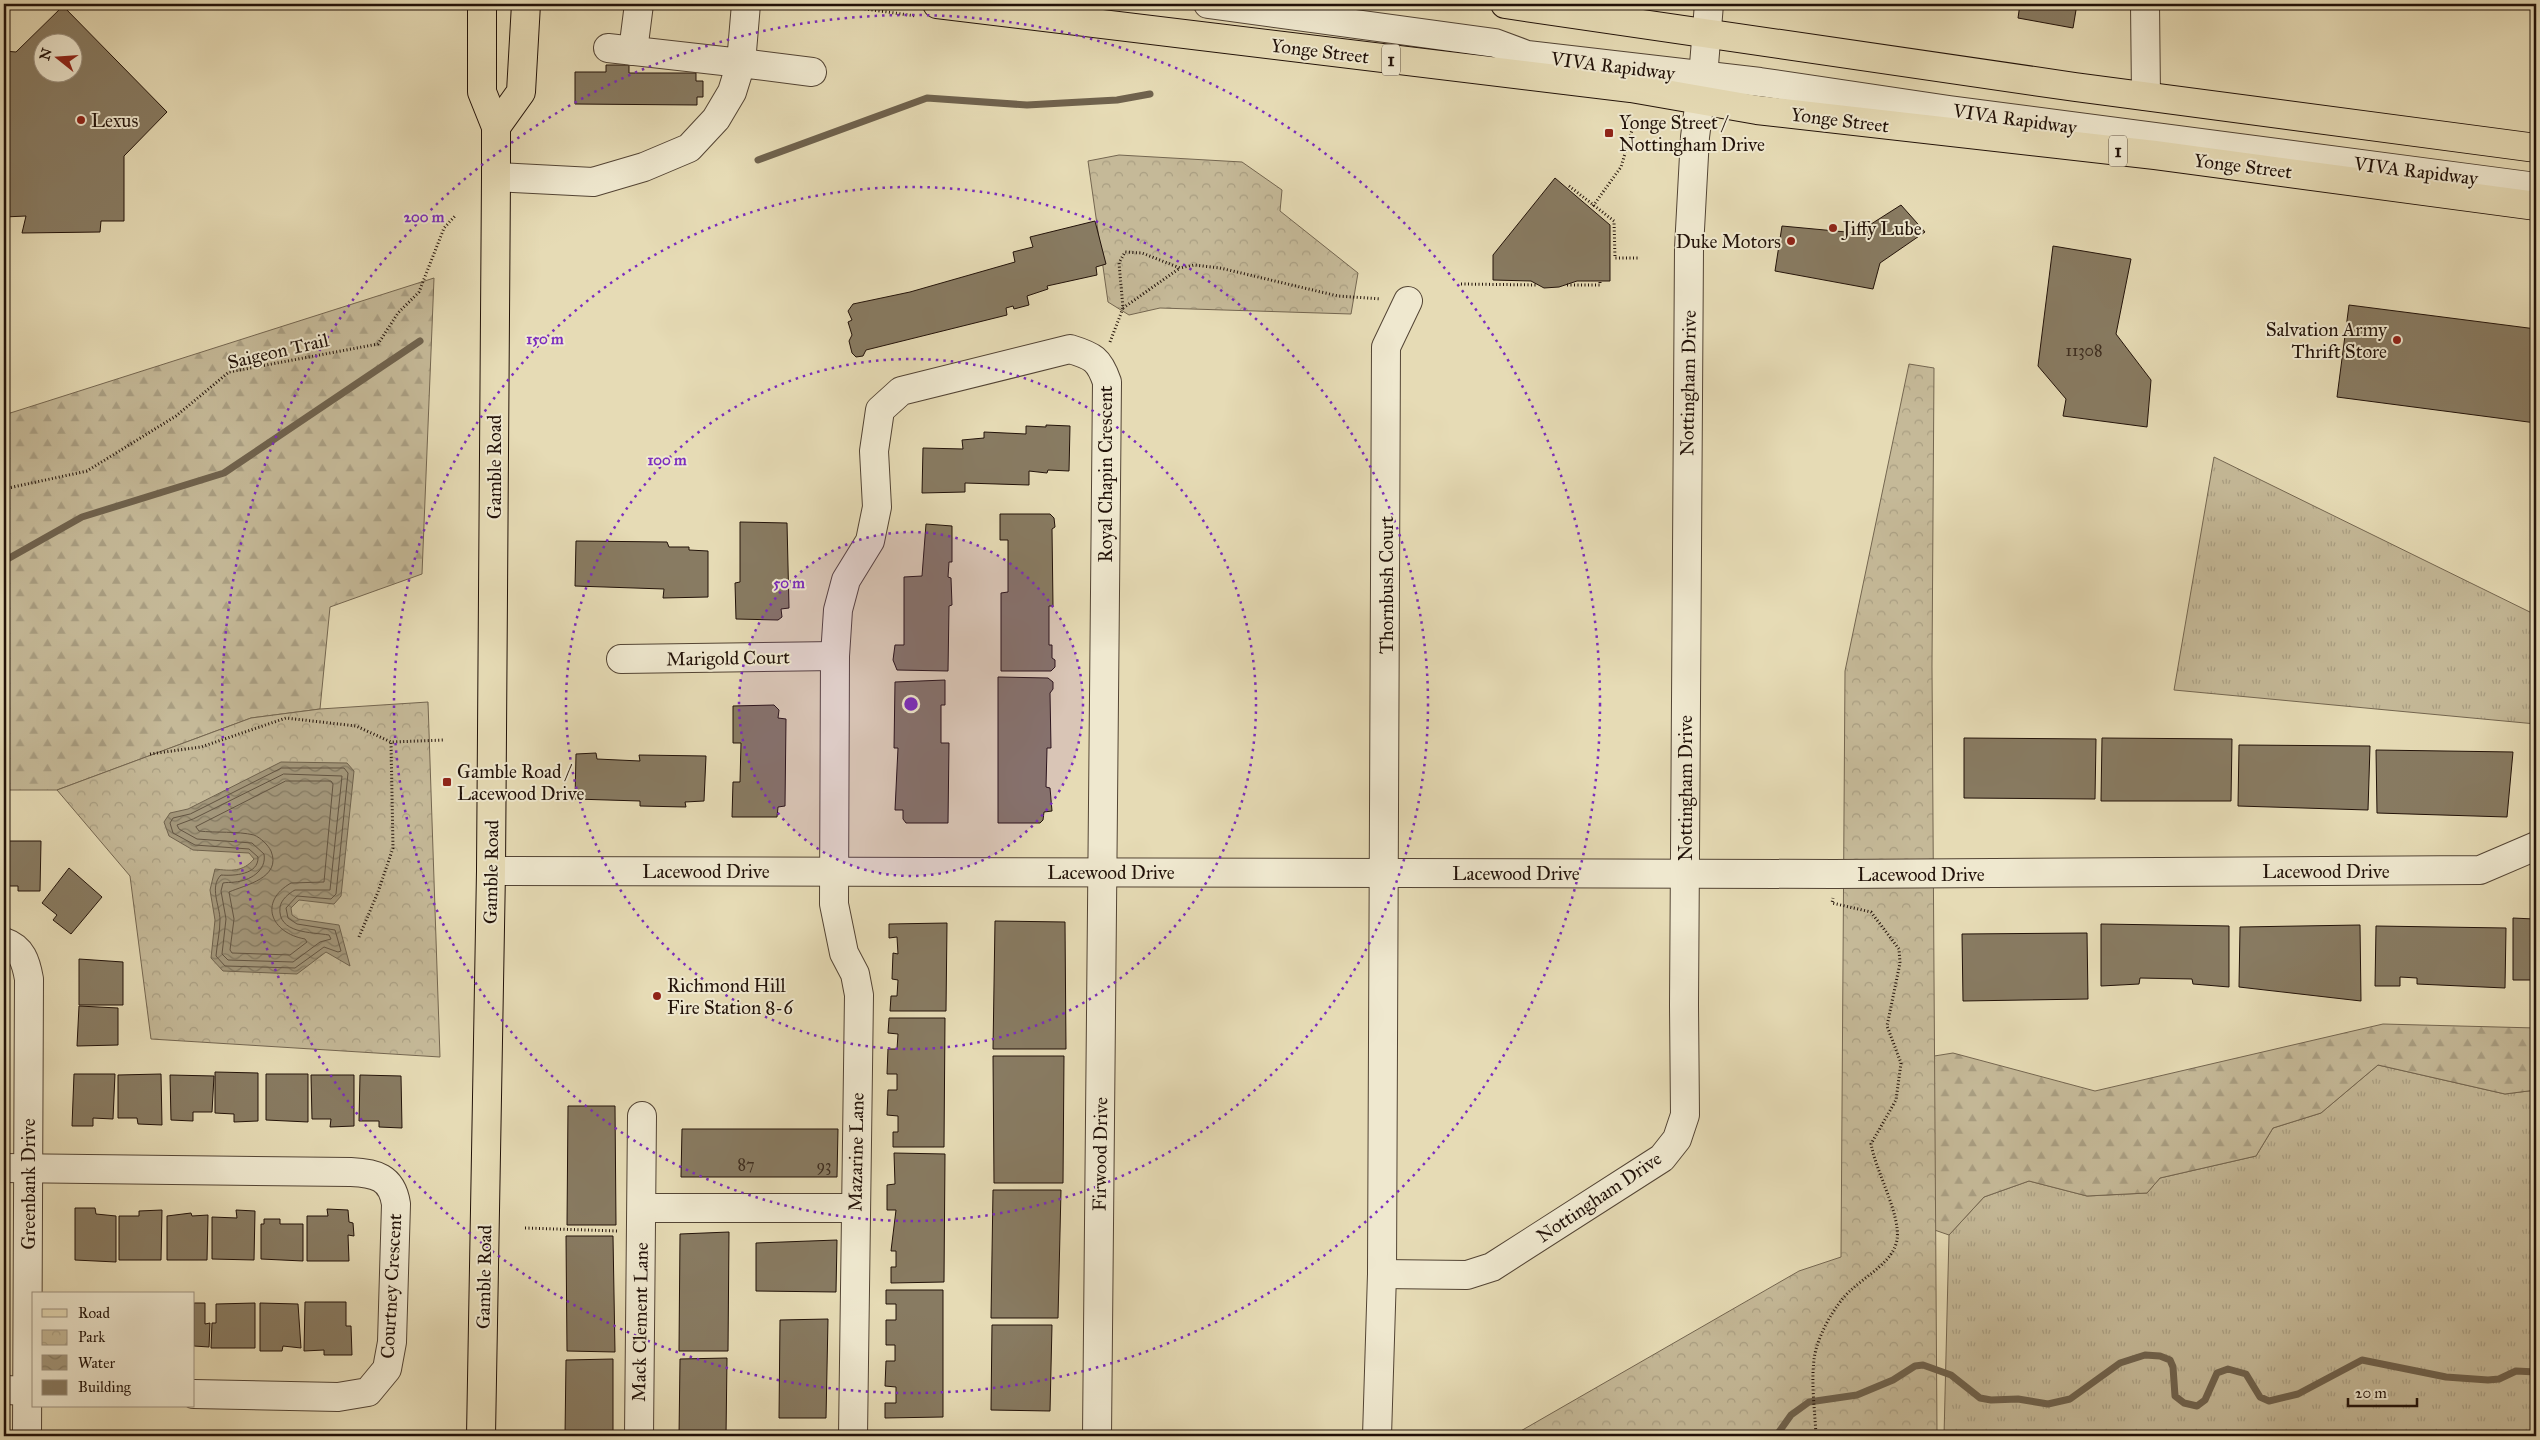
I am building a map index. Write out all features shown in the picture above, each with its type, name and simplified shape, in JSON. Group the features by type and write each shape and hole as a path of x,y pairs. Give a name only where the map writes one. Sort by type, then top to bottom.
{"main road":[{"name":"Gamble Road","path":"482,4 482,92 496,127 491,871 482,1436"},
{"path":"496,127 521,92 526,4"},
{"name":"Yonge Street","path":"936,4 1630,88 1704,67"},
{"name":"Yonge Street","path":"1505,4 1704,67 2146,96 2536,148"},
{"name":"Yonge Street","path":"1704,67 1757,110 2155,155 2536,206"}],"street":[{"path":"639,4 620,49 812,72"},
{"path":"496,177 593,182 644,168 689,148 716,119 732,92 741,63 746,4"},
{"name":"VIVA Rapidway","path":"1208,4 1495,43 1527,55 1704,67 2536,172"},
{"name":"Nottingham Drive","path":"1382,1274 1467,1274 1492,1267 1662,1158 1677,1138 1685,1115 1689,257 1709,4"},
{"path":"2145,4 2146,96"},
{"name":"VIVA Rapidway","path":"1704,67 2536,187"},
{"name":"Thornbush Court","path":"1383,873 1386,347 1408,301"},
{"name":"Royal Chapin Crescent","path":"835,872 835,656 838,610 846,580 870,541 878,507 874,452 880,410 901,391 1070,349 1090,355 1101,366 1107,382 1103,871"},
{"name":"Marigold Court","path":"621,659 835,656"},
{"name":"Lacewood Drive","path":"491,871 1834,874 2480,870 2536,846"},
{"name":"Firwood Drive","path":"1097,1436 1103,871"},
{"name":"Mazarine Lane","path":"835,872 834,904 838,929 844,953 855,974 858,995 853,1436"},
{"path":"1377,1436 1382,1274 1383,873"},
{"name":"Greenbank Drive","path":"4,942 20,952 27,964 29,979 16,1168 21,1391 27,1436"},
{"name":"Mack Clement Lane","path":"639,1436 642,1116"},
{"name":"Courtney Crescent","path":"16,1168 351,1172 372,1173 385,1180 395,1195 396,1214 392,1342 387,1369 379,1381 368,1392 338,1396 195,1394"},
{"path":"642,1208 855,1208"}],"path":[{"path":"1593,206 1621,168 1632,130"},
{"path":"1569,186 1614,221 1615,258"},
{"name":"Saigeon Trail","path":"4,489 87,471 176,416 229,372 378,344 398,313 419,292 444,228 455,216"},
{"path":"1101,366 1123,308 1120,263 1125,252 1142,253 1180,268"},
{"path":"1610,258 1640,258"},
{"path":"1123,308 1180,268 1194,265 1220,268 1338,296 1408,301"},
{"path":"1567,285 1600,285 1600,281"},
{"path":"1461,284 1538,285"},
{"path":"150,754 201,747 286,718 356,726 391,742 445,740"},
{"path":"358,937 378,892 393,848 391,742"},
{"path":"1816,1436 1814,1358 1825,1326 1849,1291 1884,1262 1897,1241 1897,1222 1877,1171 1872,1144 1882,1122 1896,1100 1901,1063 1887,1026 1900,963 1899,949 1871,912 1832,902 1834,874"},
{"path":"525,1228 619,1230"}],"green space":[{"path":"1119,155 1242,162 1282,190 1280,211 1358,273 1351,314 1160,308 1129,315 1108,302 1088,161"},
{"path":"434,278 422,574 330,607 320,709 251,718 57,790 4,790 4,415"},
{"path":"1909,364 1934,368 1932,666 1937,1436 1512,1436 1799,1271 1841,1257 1845,671"},
{"path":"2214,457 2536,615 2536,724 2174,690"},
{"path":"428,702 440,1057 151,1039 130,876 57,790 251,718 320,709"},
{"path":"2383,1024 2536,1028 2536,1090 2505,1094 2378,1065 2321,1113 2273,1128 2256,1156 2160,1178 2147,1193 2087,1196 2029,1181 1984,1197 1949,1235 1920,1225 1922,1058 1953,1053 2095,1091"},
{"path":"2378,1065 2505,1094 2536,1090 2536,1436 1944,1436 1949,1235 1984,1197 2029,1181 2087,1196 2147,1193 2160,1178 2256,1156 2273,1128 2321,1113"}],"water":[{"path":"281,762 347,763 354,771 341,896 334,904 299,900 291,908 292,915 298,919 339,925 350,966 326,952 297,974 223,971 211,958 215,920 210,890 215,869 236,870 246,866 254,859 249,853 193,850 169,836 164,822 170,813 188,809"}],"building":[{"path":"2020,4 2077,4 2073,28 2018,18"},
{"name":"Lexus","path":"63,6 167,112 124,156 124,221 101,221 100,232 22,233 26,216 4,217 4,135 7,132 4,128 4,51 16,52 32,36 32,82 82,82 82,32 36,32"},
{"path":"606,65 629,65 629,73 696,73 696,81 703,81 703,97 697,97 697,105 575,104 575,72 606,72"},
{"path":"1555,178 1610,225 1610,281 1577,281 1559,287 1544,288 1531,281 1493,280 1493,255"},
{"path":"1901,205 1925,232 1880,263 1873,289 1775,271 1782,226 1857,233"},
{"path":"1095,221 1106,264 1096,267 1097,275 1047,286 1048,289 1027,296 1029,305 1014,309 1013,306 1006,308 1007,315 866,350 863,356 856,357 852,353 849,341 852,335 848,322 852,320 848,311 853,304 910,292 1015,262 1013,252 1033,247 1030,237"},
{"path":"2053,246 2131,259 2116,334 2151,380 2147,427 2063,416 2066,399 2038,366"},
{"path":"2349,305 2536,329 2536,423 2337,397"},
{"path":"1046,425 1070,426 1069,471 1048,470 1047,473 1029,471 1029,485 965,483 965,492 922,493 923,448 963,449 962,440 984,438 984,432 1026,434 1026,426 1046,427"},
{"path":"1000,514 1050,514 1054,518 1055,527 1052,529 1053,606 1049,606 1049,645 1052,645 1052,658 1055,660 1055,667 1051,671 1001,671 1001,593 1008,592 1008,540 1000,540"},
{"path":"740,522 787,523 789,608 781,609 782,617 778,620 736,619 735,583 740,582"},
{"path":"926,524 952,526 952,562 949,562 948,577 951,578 952,605 949,606 948,671 897,670 893,660 895,645 904,645 904,577 922,576"},
{"path":"576,541 667,542 669,547 689,547 689,550 708,551 708,597 663,598 664,589 575,586"},
{"path":"998,677 1048,678 1053,682 1053,689 1050,693 1051,748 1047,748 1046,787 1050,788 1052,811 1044,812 1043,820 1040,823 998,823"},
{"path":"945,680 945,705 941,705 941,743 949,743 948,823 906,823 903,819 903,810 895,810 898,748 894,748 895,682"},
{"path":"774,705 779,710 778,718 786,719 785,806 778,807 777,817 732,817 733,782 740,782 741,743 733,743 733,706"},
{"path":"1964,738 2096,739 2095,799 1964,798"},
{"path":"2102,738 2232,739 2231,801 2101,801"},
{"path":"2239,745 2370,746 2368,810 2238,806"},
{"path":"2376,750 2513,752 2507,817 2377,813"},
{"path":"596,753 597,759 640,761 639,755 706,756 704,801 685,802 686,807 640,806 640,801 575,799 576,754"},
{"path":"4,841 41,841 40,891 18,891 18,886 4,886"},
{"path":"69,868 102,897 71,934 53,920 57,915 42,903"},
{"path":"2536,907 2536,980 2513,980 2513,918 2534,919 2534,908"},
{"path":"995,921 1065,922 1066,1049 993,1049"},
{"path":"947,923 946,1011 890,1011 891,996 897,996 898,980 892,979 893,953 898,954 897,937 889,938 889,924"},
{"path":"2101,924 2229,926 2229,987 2193,984 2192,979 2140,978 2139,984 2101,986"},
{"path":"2360,925 2361,1001 2239,987 2240,927"},
{"path":"2376,926 2506,928 2505,988 2417,984 2417,978 2400,977 2400,986 2375,986"},
{"path":"2087,933 2088,999 1963,1001 1962,934"},
{"path":"79,959 123,962 123,1005 79,1005"},
{"path":"79,1006 118,1008 118,1045 77,1046"},
{"path":"889,1018 945,1018 944,1147 893,1147 893,1132 898,1132 898,1116 887,1115 888,1090 897,1090 897,1074 887,1074 888,1049 897,1049 898,1034 888,1033"},
{"path":"993,1056 1064,1056 1063,1183 994,1183"},
{"path":"215,1072 258,1073 258,1121 234,1122 234,1114 215,1113"},
{"path":"74,1074 115,1074 113,1119 93,1118 93,1126 72,1126"},
{"path":"161,1074 162,1125 138,1124 137,1118 118,1118 118,1075"},
{"path":"266,1074 308,1074 308,1122 266,1120"},
{"path":"170,1075 214,1076 212,1112 193,1112 193,1121 171,1120"},
{"path":"311,1075 354,1075 354,1126 330,1127 331,1119 312,1119"},
{"path":"360,1075 401,1076 402,1128 379,1127 379,1121 359,1121"},
{"path":"568,1106 615,1106 616,1225 567,1225"},
{"path":"682,1129 838,1129 837,1177 681,1177"},
{"path":"894,1153 945,1154 944,1282 891,1283 891,1267 896,1267 896,1251 891,1251 896,1210 887,1210 887,1185 895,1184"},
{"path":"993,1190 1061,1190 1058,1318 991,1318"},
{"path":"75,1208 95,1208 96,1214 116,1216 116,1262 75,1260"},
{"path":"327,1209 348,1210 349,1222 353,1223 354,1236 348,1235 349,1261 307,1261 307,1216 328,1216"},
{"path":"162,1210 161,1260 119,1260 119,1216 139,1216 139,1211"},
{"path":"236,1210 255,1211 254,1260 212,1259 212,1217 237,1218"},
{"path":"191,1213 192,1216 208,1215 207,1260 167,1260 167,1216"},
{"path":"264,1219 280,1219 280,1224 303,1224 303,1261 261,1259 261,1224 264,1224"},
{"path":"729,1232 728,1351 679,1351 680,1234"},
{"path":"566,1236 613,1236 615,1352 567,1351"},
{"path":"837,1240 836,1292 756,1291 756,1243"},
{"path":"886,1290 943,1290 943,1417 885,1418 885,1403 896,1403 896,1387 885,1386 886,1361 895,1361 895,1345 886,1345 886,1320 896,1320 896,1304 886,1304"},
{"path":"305,1302 346,1302 346,1326 351,1326 352,1355 324,1355 324,1350 304,1351"},
{"path":"195,1303 205,1303 205,1324 210,1323 209,1347 195,1346"},
{"path":"255,1303 255,1348 211,1348 212,1323 216,1323 216,1304"},
{"path":"260,1303 298,1304 301,1348 283,1346 282,1351 260,1351"},
{"path":"828,1319 826,1418 779,1418 780,1320"},
{"path":"992,1325 1052,1325 1050,1411 991,1410"},
{"path":"727,1358 726,1436 679,1436 680,1359"},
{"path":"613,1359 613,1436 565,1436 566,1360"},
{"path":"173,1433 197,1434 197,1436 173,1436"}],"waterway":[{"path":"758,160 927,98 1027,105 1117,100 1150,94"},
{"path":"4,561 82,517 224,473 420,341"},
{"path":"1776,1436 1791,1415 1809,1402 1857,1395 1893,1380 1915,1366 1923,1365 1951,1375 1980,1398 1991,1400 2018,1399 2048,1404 2070,1399 2120,1363 2145,1355 2160,1356 2170,1360 2173,1367 2175,1396 2184,1403 2197,1406 2205,1400 2217,1373 2228,1369 2246,1374 2260,1397 2269,1401 2298,1394 2362,1360 2446,1377 2488,1380 2499,1379 2516,1371 2536,1372"}],"place":[{"name":"Lexus","path":"81,120"},
{"name":"Yonge Street / Nottingham Drive","path":"1609,133"},
{"name":"Jiffy Lube","path":"1833,228"},
{"name":"Duke Motors","path":"1791,241"},
{"name":"Salvation Army Thrift Store","path":"2397,340"},
{"name":"Gamble Road / Lacewood Drive","path":"447,782"},
{"name":"Richmond Hill Fire Station 8-6","path":"657,996"}]}
